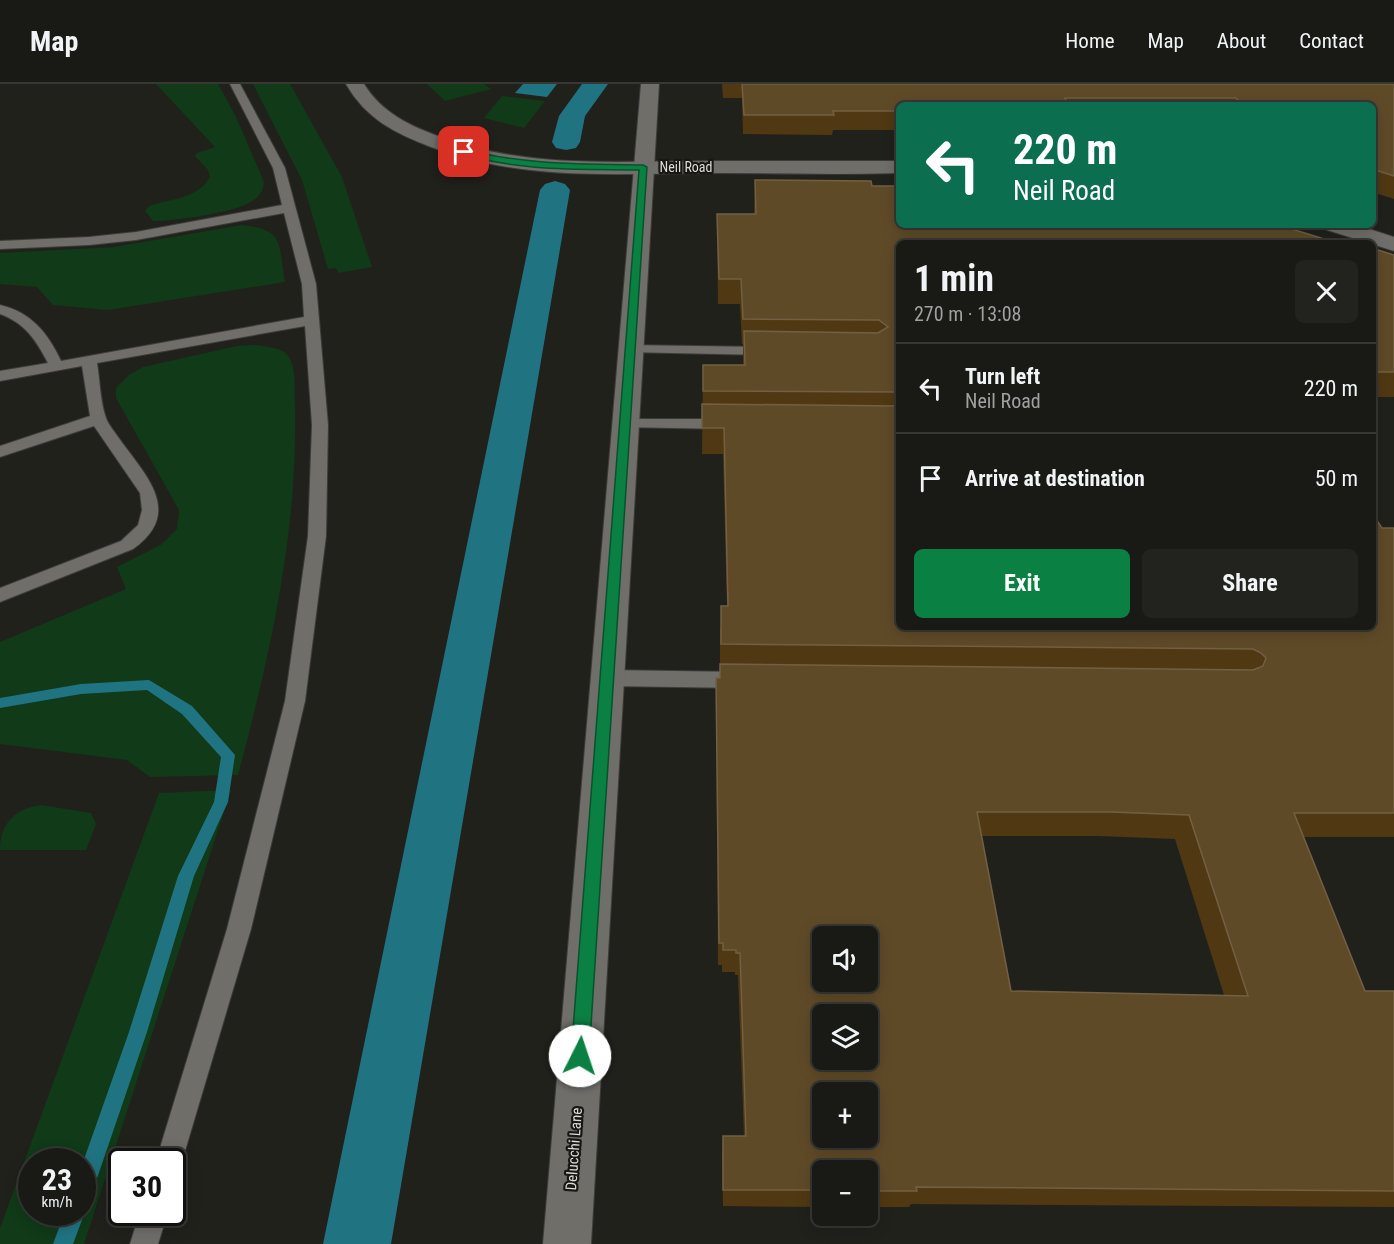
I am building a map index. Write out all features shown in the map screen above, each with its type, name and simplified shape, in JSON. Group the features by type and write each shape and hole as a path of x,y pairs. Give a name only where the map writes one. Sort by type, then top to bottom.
{"street":[{"name":"Neil Road","path":"355,84 372,110 390,122 413,134 479,157 568,167 896,167"},
{"name":"Delucchi Lane","path":"567,1244 650,84"},
{"path":"1344,228 1394,244"}],"lane":[{"path":"173,1148 239,929 295,701 317,536 320,425 309,284 279,168 235,84"},
{"path":"0,244 89,241 136,236 289,208"},
{"path":"0,309 28,321 43,337 57,367"},
{"path":"0,376 312,320"},
{"path":"630,349 781,351"},
{"path":"0,595 127,545 141,535 150,524 152,505 148,493 98,419 89,361"},
{"path":"0,452 98,419"},
{"path":"625,424 745,424"},
{"path":"607,678 765,680"},
{"path":"144,1244 150,1226"}],"green space":[{"path":"156,84 218,84 236,117 264,182 262,191 257,197 244,205 219,213 153,221 145,211 149,206 191,194 205,184 210,177 208,170 195,156 197,153 215,147"},
{"path":"253,84 290,84 342,177 372,267 338,273 336,268 328,269 302,180"},
{"path":"427,84 484,84 491,89 445,101"},
{"path":"502,96 545,101 524,128 484,118"},
{"path":"242,225 256,227 273,235 280,249 285,282 108,310 53,305 37,287 0,284 0,253 114,247"},
{"path":"256,345 283,351 292,362 295,381 295,453 292,500 280,593 261,684 238,775 150,777 127,760 0,744 0,642 126,589 117,567 162,544 177,529 179,510 116,398 116,388 129,375 143,367 237,346"},
{"path":"231,790 115,1148 108,1148 108,1170 96,1207 96,1148 29,1148 159,793"},
{"path":"41,805 91,813 96,824 86,850 0,850 3,832 11,818 17,813"},
{"path":"18,1179 18,1226 90,1226 84,1244 0,1244 0,1228"}],"water":[{"path":"523,84 557,84 547,97 515,93"}],"building":[{"path":"742,84 1394,84 1394,176 1376,170 1376,102 1239,102 1236,98 1065,98 1067,102 896,102 896,111 833,111 834,115 744,115"},
{"path":"755,180 871,181 872,186 896,186 896,228 1289,228 1327,240 896,240 896,392 703,391 703,365 745,365 744,331 878,333 888,327 879,320 743,319 741,279 719,279 717,214 756,214"},
{"path":"1376,249 1394,255 1394,372 1376,372"},
{"path":"702,404 896,406 896,630 1376,630 1376,519 1382,528 1394,528 1394,813 1294,813 1365,991 1394,991 1394,1191 916,1187 917,1191 878,1191 878,1160 812,1160 812,1190 723,1190 723,1136 746,1136 740,953 736,953 736,950 723,950 723,943 719,943 716,678 720,678 720,664 1253,670 1263,666 1266,658 1253,649 721,644 721,606 728,606 724,428 702,428","holes":["977,812 1111,812 1189,815 1248,996 1011,991"]}],"waterway":[{"path":"566,142 572,116 595,84"},
{"path":"357,1244 555,190"},
{"path":"0,703 81,689 149,685 187,710 228,755 221,802 186,876 138,1032 96,1153"},
{"path":"63,1244 70,1226"}],"route":[{"path":"464,152 479,157 542,166 643,167 580,1056"}]}
